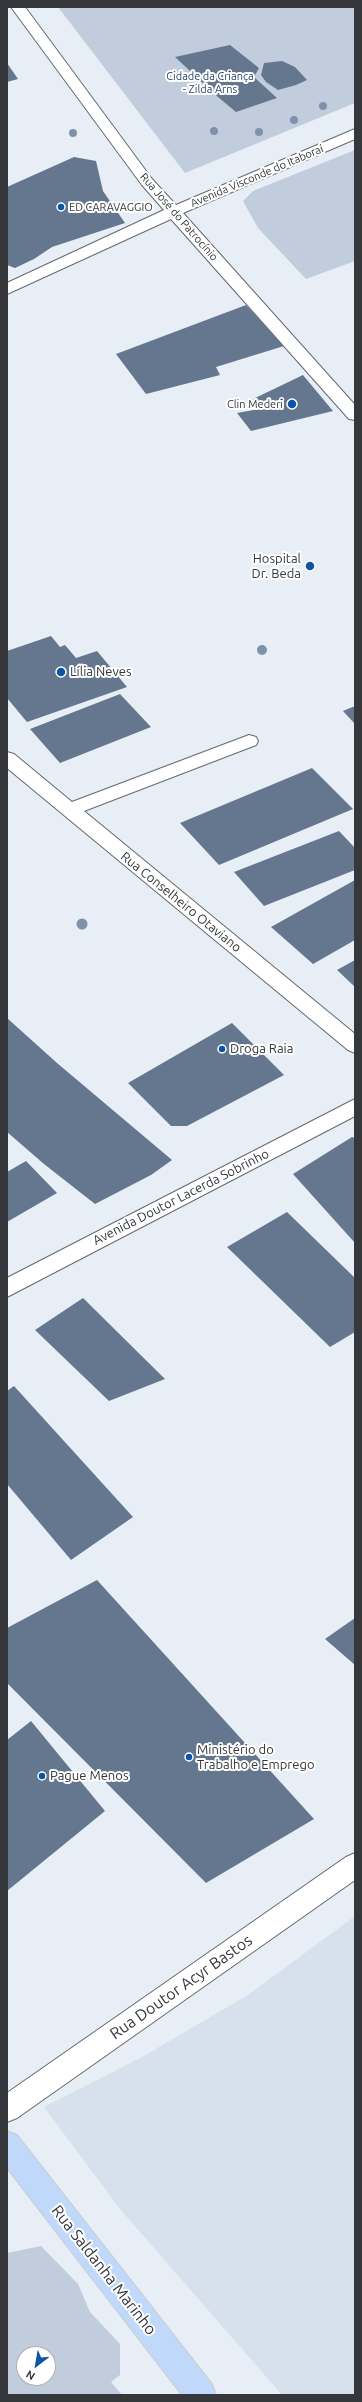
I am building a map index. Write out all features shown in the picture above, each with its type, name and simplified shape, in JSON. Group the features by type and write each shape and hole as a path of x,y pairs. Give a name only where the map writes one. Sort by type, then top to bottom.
{"main road":[{"name":"Rua Saldanha Marinho","path":"7,2145 201,2395"}],"street":[{"name":"Rua José do Patrocínio","path":"18,7 147,182 355,415"},
{"name":"Avenida Visconde do Itaboraí","path":"7,289 174,211 355,134"},
{"path":"69,810 249,741"},
{"name":"Rua Conselheiro Otaviano","path":"7,758 355,1045"},
{"name":"Avenida Doutor Lacerda Sobrinho","path":"7,1288 355,1107"},
{"name":"Rua Doutor Acyr Bastos","path":"7,2109 355,1865"}],"shaded area":[{"path":"355,1916 355,2395 282,2395 120,2209 44,2107 142,2057 248,1995"}],"green space":[{"name":"Cidade da Criança - Zilda Arns","path":"58,7 355,7 355,103 185,173"},
{"path":"355,150 355,261 306,279 258,228 243,201 253,191"},
{"path":"41,2246 78,2284 90,2312 120,2344 120,2375 111,2382 122,2395 7,2395 7,2253"}],"building":[{"path":"230,45 259,68 254,77 277,98 236,112 175,57"},
{"path":"282,61 295,67 307,80 278,90 266,82 261,75 264,63"},
{"path":"7,63 18,79 7,82"},
{"name":"ED CARAVAGGIO","path":"74,157 96,161 103,191 125,223 52,247 34,259 15,268 7,265 7,187"},
{"path":"246,305 284,346 216,367 220,375 146,394 116,354"},
{"name":"Clin Mederi","path":"303,375 333,411 251,431 237,413 259,409 253,399"},
{"name":"Lília Neves","path":"51,636 60,647 65,645 76,658 97,651 127,687 27,722 7,698 7,651"},
{"path":"120,694 151,727 60,763 30,729"},
{"path":"355,706 355,724 343,711"},
{"path":"312,768 353,809 219,865 180,823"},
{"path":"339,831 355,848 355,870 264,906 234,872"},
{"path":"355,880 355,940 313,964 271,927"},
{"path":"355,960 355,987 337,970"},
{"path":"7,1018 57,1063 172,1160 151,1175 95,1204 44,1164 7,1132"},
{"name":"Droga Raia","path":"232,1023 284,1075 187,1126 171,1126 128,1083"},
{"path":"352,1137 355,1138 355,1243 293,1174"},
{"path":"26,1161 57,1193 7,1222 7,1172"},
{"path":"287,1212 355,1278 355,1332 330,1347 227,1247"},
{"path":"83,1298 165,1379 109,1401 35,1330"},
{"path":"14,1386 133,1517 71,1560 7,1484 7,1391"},
{"path":"97,1580 314,1819 206,1883 7,1683 7,1628"},
{"path":"355,1618 355,1665 325,1639"},
{"name":"Pague Menos","path":"31,1721 105,1811 7,1891 7,1740"}],"place":[{"name":"ED CARAVAGGIO","path":"61,207"},
{"name":"Clin Mederi","path":"292,404"},
{"name":"Hospital Dr. Beda","path":"310,566"},
{"name":"Lília Neves","path":"61,672"},
{"name":"Droga Raia","path":"222,1049"},
{"name":"Ministério do Trabalho e Emprego","path":"189,1757"},
{"name":"Pague Menos","path":"42,1776"}]}
